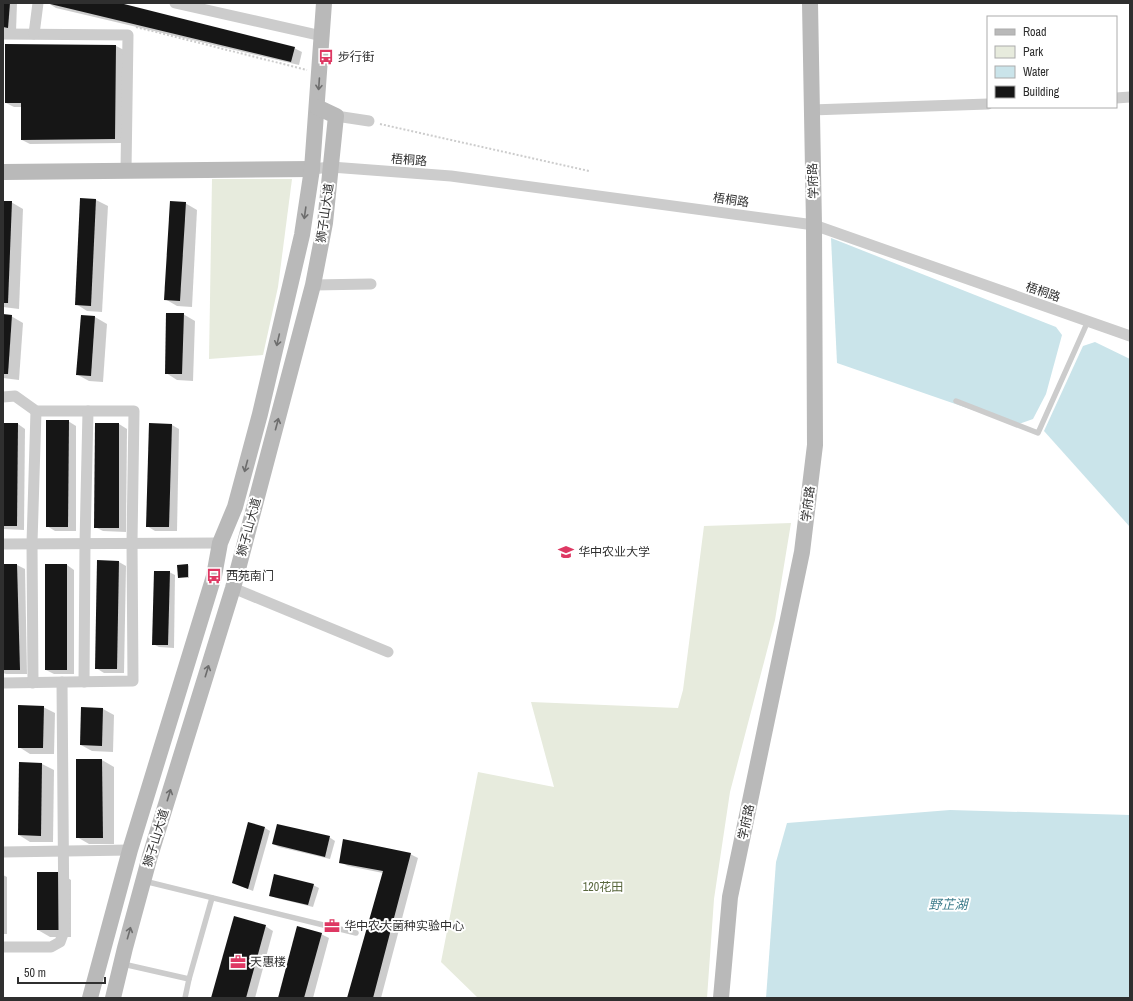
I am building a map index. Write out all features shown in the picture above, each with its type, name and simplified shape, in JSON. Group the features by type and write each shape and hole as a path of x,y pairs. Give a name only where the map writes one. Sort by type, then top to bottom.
{"street":[{"path":"34,34 38,3"},
{"path":"175,3 322,36"},
{"name":"狮子山大道","path":"90,998 130,850 214,576 220,543 235,507 262,406 302,235 312,169 324,3"},
{"name":"学府路","path":"720,998 730,897 802,552 815,445 814,225 810,3"},
{"path":"3,34 128,35 126,170"},
{"path":"1117,98 1130,97"},
{"path":"811,110 987,104"},
{"path":"317,107 336,116 369,121"},
{"name":"狮子山大道","path":"113,998 143,881 233,588 314,285 325,223 336,116"},
{"name":"梧桐路","path":"312,169 331,167 450,176 814,225 1130,336"},
{"path":"3,172 312,169"},
{"path":"314,285 371,284"},
{"path":"3,397 15,396 36,411 134,411 132,542 133,681 3,683"},
{"path":"33,683 32,543 36,411"},
{"path":"84,682 84,543 88,411"},
{"path":"3,544 132,542 220,543"},
{"path":"233,588 388,652"},
{"path":"3,947 51,947 60,942 64,932 62,682"},
{"path":"3,852 130,850"}],"lane":[{"path":"956,401 1038,433 1088,321"},
{"path":"143,881 356,933"},
{"path":"185,998 212,898"},
{"path":"121,963 189,979"}],"path":[{"path":"128,35 136,27 319,73"},
{"path":"369,121 589,171"}],"green space":[{"path":"212,179 292,179 278,287 263,355 209,359"},
{"name":"120花田","path":"791,523 775,620 730,792 714,899 707,998 478,998 441,962 478,772 554,787 531,702 678,708 683,690 704,526"}],"water":[{"path":"831,238 1056,327 1062,335 1046,394 1033,419 1016,425 837,363"},
{"path":"1095,342 1130,359 1130,527 1044,431 1083,346"},
{"name":"野芷湖","path":"950,810 1130,815 1130,998 766,998 776,862 787,823"}],"building":[{"path":"3,3 10,3 8,28 3,27"},
{"path":"46,3 120,3 295,47 291,62"},
{"path":"5,44 116,45 115,139 21,140 21,103 5,103"},
{"path":"80,198 96,199 91,306 75,305"},
{"path":"3,201 12,201 8,303 3,303"},
{"path":"170,201 186,202 180,301 164,300"},
{"path":"166,313 184,313 182,374 165,374"},
{"path":"3,314 12,315 8,374 3,374"},
{"path":"81,315 95,316 91,376 76,375"},
{"path":"46,420 69,420 68,527 46,527"},
{"path":"3,423 18,423 17,526 3,526"},
{"path":"95,423 119,423 119,528 94,528"},
{"path":"149,423 172,424 169,527 146,527"},
{"path":"97,560 119,561 117,669 95,669"},
{"path":"3,564 17,564 20,670 3,670"},
{"path":"45,564 67,564 67,670 45,670"},
{"path":"188,564 188,577 178,578 177,565"},
{"path":"154,571 170,571 168,645 152,645"},
{"path":"18,705 44,706 43,748 18,748"},
{"path":"81,707 103,708 102,746 80,745"},
{"path":"76,759 102,759 103,838 76,838"},
{"path":"19,762 42,763 41,836 18,835"},
{"path":"248,822 265,827 248,889 232,883"},
{"path":"277,824 330,836 325,857 272,844"},
{"path":"343,839 411,853 373,998 347,998 383,871 339,863"},
{"path":"37,872 60,872 60,930 37,930"},
{"path":"274,874 314,884 308,905 269,896"},
{"name":"天惠楼","path":"234,916 266,925 246,998 211,998"},
{"path":"297,926 322,933 304,998 278,998"}],"place":[{"name":"步行街","path":"326,57"},
{"name":"华中农业大学","path":"566,552"},
{"name":"西苑南门","path":"214,576"},
{"name":"华中农大菌种实验中心","path":"332,926"},
{"name":"天惠楼","path":"238,962"}]}
